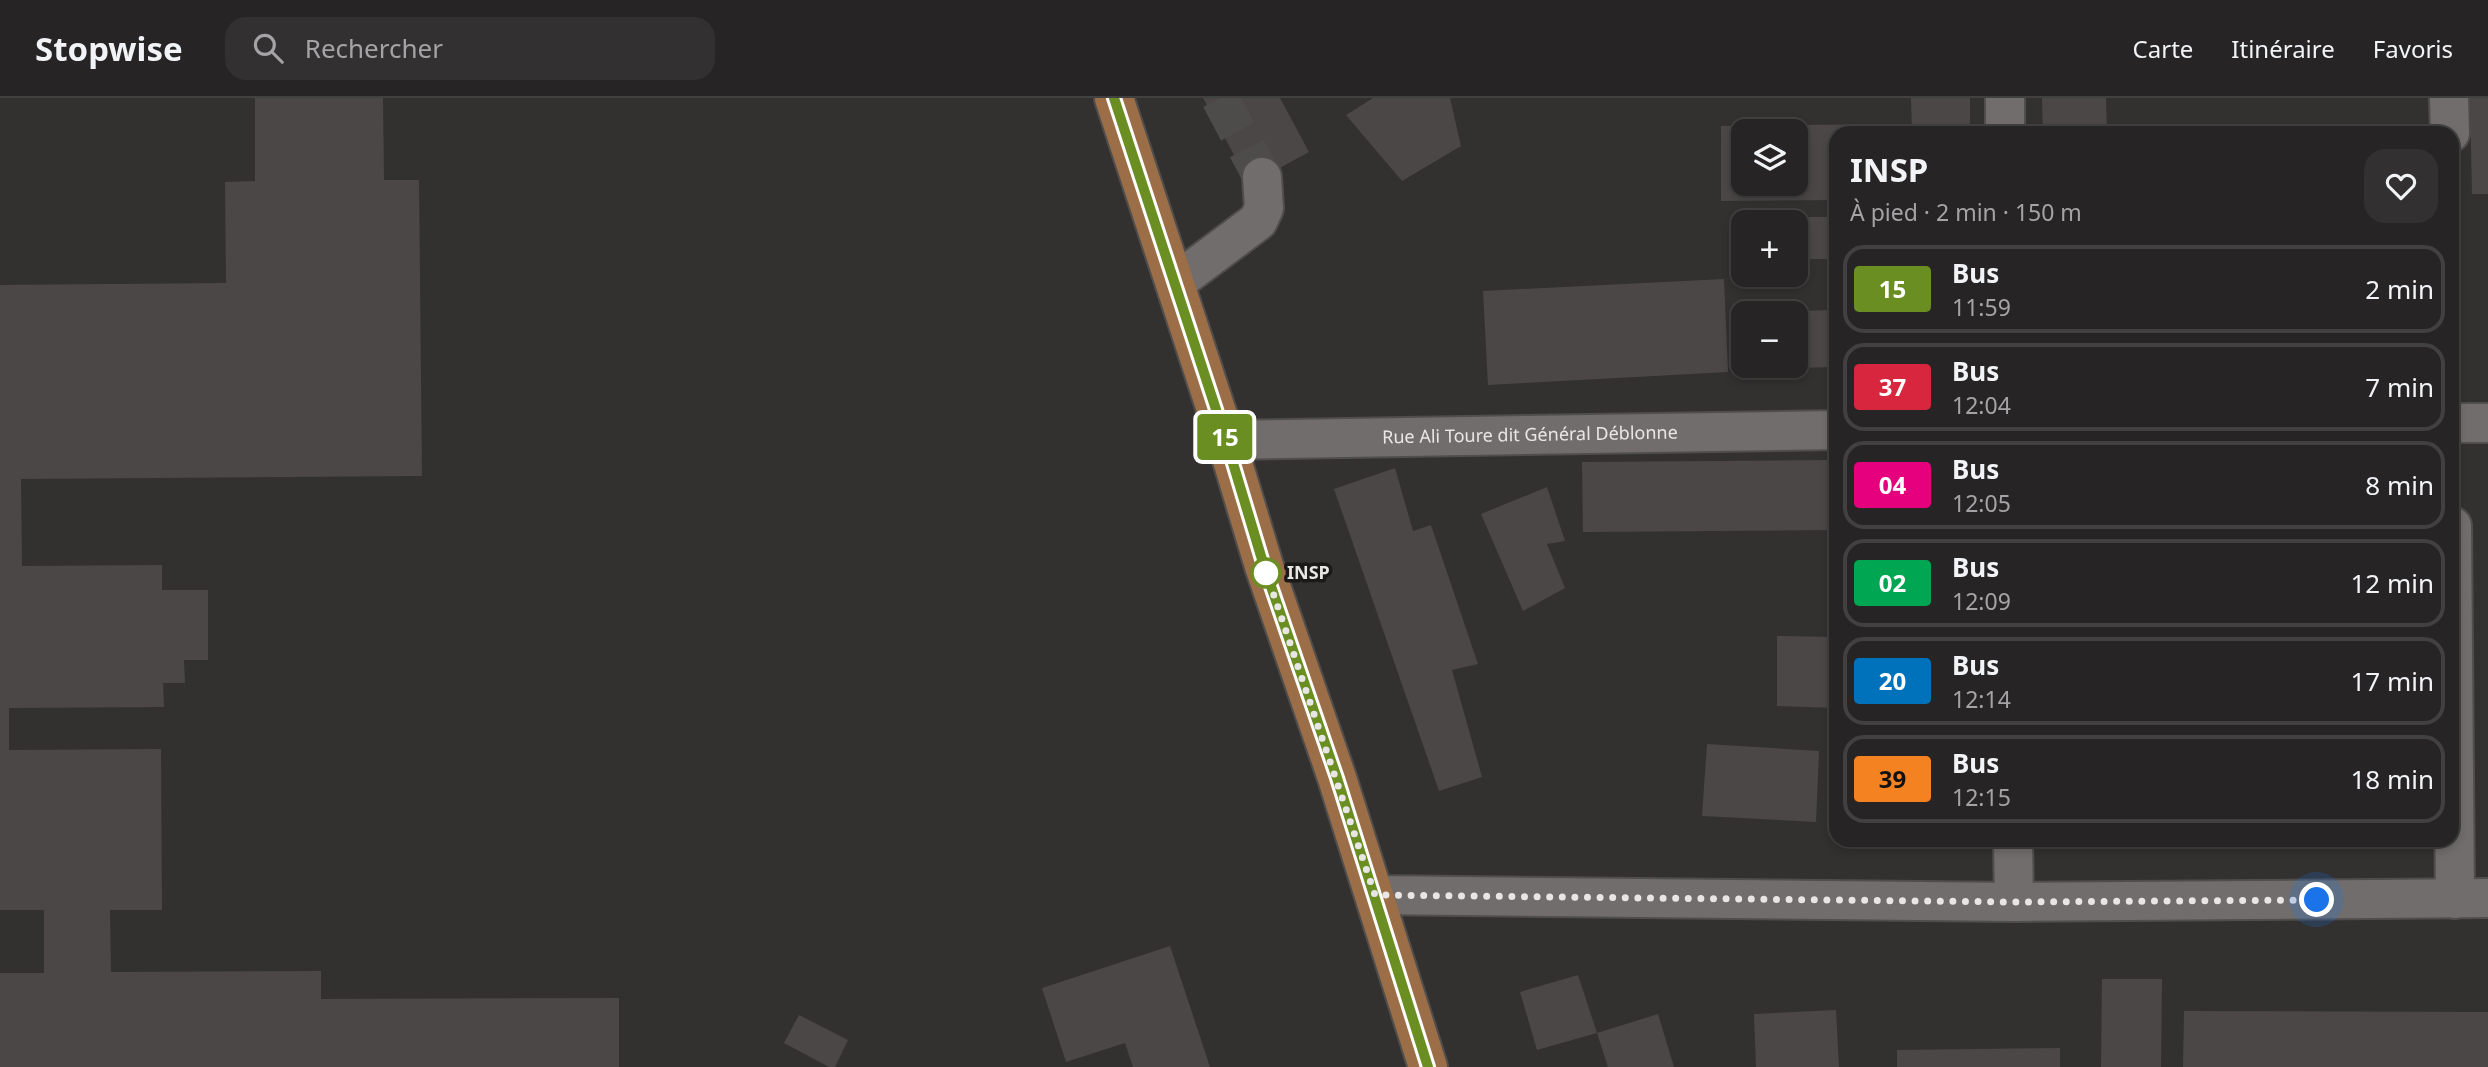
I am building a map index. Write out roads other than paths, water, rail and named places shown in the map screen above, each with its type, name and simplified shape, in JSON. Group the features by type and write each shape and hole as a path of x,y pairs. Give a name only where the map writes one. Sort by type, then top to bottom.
{"main road":[{"path":"1114,98 1226,440 1264,566 1375,895 1428,1067"}],"street":[{"path":"2005,98 2005,126"},
{"path":"2449,98 2450,126"},
{"path":"1175,283 1258,221 1264,208 1262,177"},
{"path":"2459,423 2488,423"},
{"name":"Rue Ali Toure dit Général Déblonne","path":"1226,440 1829,430"},
{"path":"1375,895 2014,902 2472,899 2459,657"},
{"path":"2013,847 2014,902"}],"tunnel":[{"path":"1220,98 1262,177"}],"place":[{"name":"INSP","path":"1266,573"}]}
